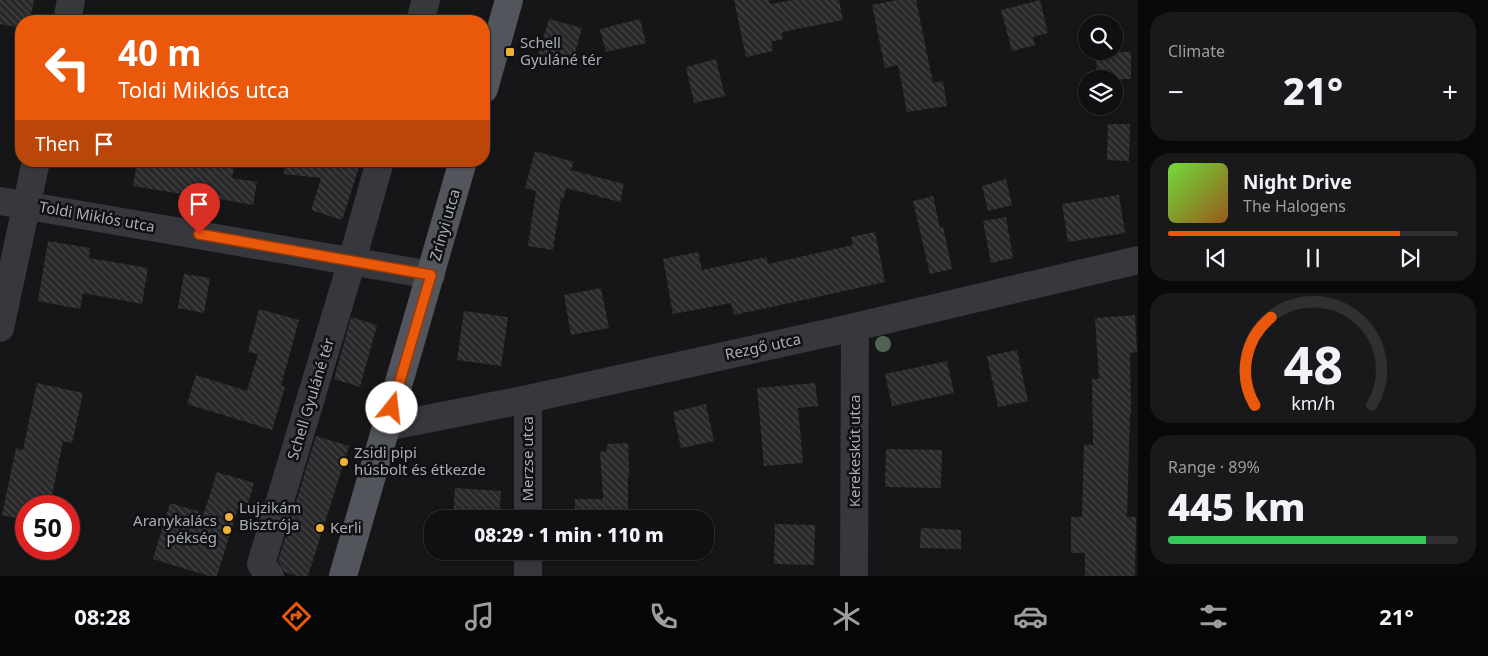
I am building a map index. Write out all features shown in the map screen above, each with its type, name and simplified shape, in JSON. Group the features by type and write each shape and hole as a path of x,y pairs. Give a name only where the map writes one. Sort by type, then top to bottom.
{"main road":[{"path":"490,68 509,0"},
{"name":"Zrínyi utca","path":"343,576 461,167"}],"street":[{"path":"68,15 71,0"},
{"path":"422,15 426,0"},
{"path":"0,328 13,203 33,167"},
{"name":"Schell Gyuláné tér","path":"270,576 261,564 378,167"},
{"name":"Toldi Miklós utca","path":"13,203 431,275"},
{"name":"Rezgő utca","path":"386,427 528,399 855,327 1138,260"},
{"name":"Kerekeskút utca","path":"854,576 855,327"},
{"name":"Merzse utca","path":"528,399 528,510"},
{"path":"528,560 528,576"}],"building":[{"path":"0,0 34,0 31,15 15,15 15,27 0,24"},
{"path":"734,0 769,0 770,4 793,0 839,0 843,20 782,32 783,39 771,42 773,51 746,57"},
{"path":"897,0 916,0 933,83 943,81 947,106 907,112 898,65 885,68 872,5"},
{"path":"1040,0 1048,33 1033,37 1035,45 1012,51 1001,10"},
{"path":"549,19 582,28 571,66 538,56"},
{"path":"640,19 646,43 606,52 600,29"},
{"path":"1123,52 1131,52 1131,79 1123,79 1123,70 1097,70 1096,60 1123,60"},
{"path":"716,59 725,96 694,103 686,67"},
{"path":"1108,124 1130,124 1129,161 1107,160"},
{"path":"535,151 574,162 571,170 624,184 620,202 566,188 564,198 561,198 553,250 528,246 536,191 525,188"},
{"path":"136,167 234,167 232,178 257,182 253,205 220,199 218,209 193,204 194,196 133,186"},
{"path":"285,167 359,167 342,220 311,210 321,178 284,174"},
{"path":"1006,179 1012,205 988,211 982,186"},
{"path":"1119,195 1125,233 1068,242 1062,204"},
{"path":"933,196 940,228 943,227 952,269 930,274 913,201"},
{"path":"1006,217 1013,258 991,263 983,221"},
{"path":"875,232 885,282 734,315 731,303 673,314 663,259 698,252 702,270 767,257 768,264 853,245 851,237"},
{"path":"48,241 90,248 89,258 148,268 142,304 83,293 80,309 38,301"},
{"path":"184,274 210,278 204,313 178,308"},
{"path":"601,288 609,328 571,335 564,295"},
{"path":"259,309 299,320 281,386 285,387 272,430 187,404 196,375 247,391 258,354 248,352"},
{"path":"464,311 508,317 501,366 457,360"},
{"path":"1135,315 1137,352 1130,353 1131,414 1127,517 1136,517 1135,576 1085,576 1085,553 1071,553 1071,517 1082,517 1084,444 1093,445 1092,379 1099,379 1095,318"},
{"path":"351,317 377,325 360,387 334,379"},
{"path":"1017,350 1028,401 998,407 987,356"},
{"path":"947,361 954,393 892,406 885,374"},
{"path":"37,383 83,393 72,443 63,441 52,495 15,495 15,518 2,515 16,448 23,450"},
{"path":"815,383 818,406 798,408 803,463 764,466 757,388"},
{"path":"706,404 714,441 681,448 673,412"},
{"path":"316,436 349,446 308,576 297,576 285,572 278,561"},
{"path":"628,443 628,510 575,510 575,499 603,499 600,452 607,451 607,444"},
{"path":"886,449 942,450 941,488 885,487"},
{"path":"217,472 254,483 248,503 240,501 217,576 209,576 153,559 170,503 204,513"},
{"path":"455,488 501,491 500,510 454,510"},
{"path":"775,524 815,525 814,565 774,564"},
{"path":"921,528 961,530 961,549 920,548"}],"place":[{"name":"Schell Gyuláné tér","path":"510,52"},
{"name":"Zsidi pipi húsbolt és étkezde","path":"344,462"},
{"name":"Lujzikám Bisztrója","path":"229,517"},
{"name":"Kerli","path":"320,528"},
{"name":"Aranykalács pékség","path":"227,530"}],"route":[{"path":"199,234 431,275 392,408"}]}
